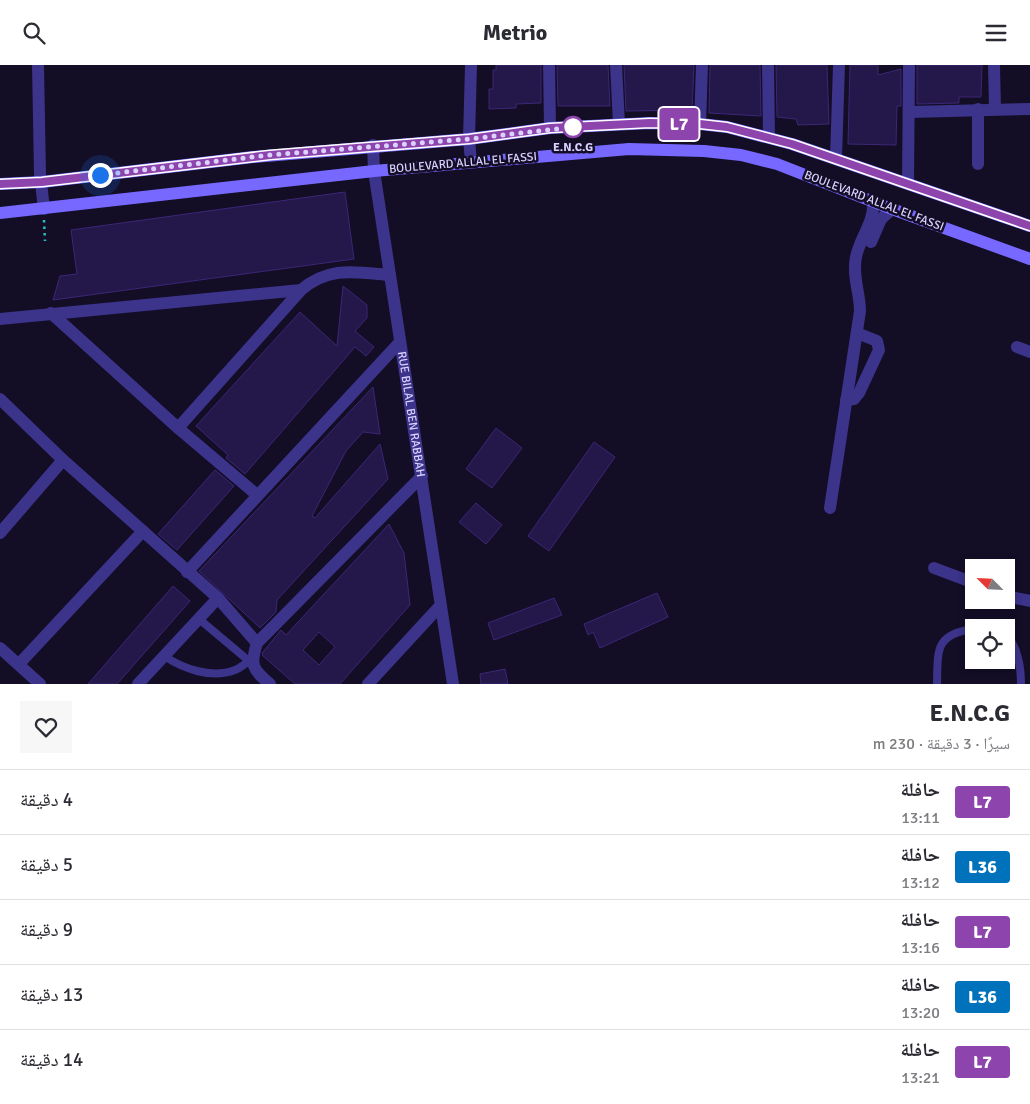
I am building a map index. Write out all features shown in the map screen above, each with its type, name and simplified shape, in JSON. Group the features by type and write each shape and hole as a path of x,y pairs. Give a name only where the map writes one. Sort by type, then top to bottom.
{"main road":[{"name":"BOULEVARD ALLAL EL FASSI","path":"0,184 42,182 373,145 469,139 550,128 700,124 727,127 769,137 836,158 1030,226"},
{"name":"BOULEVARD ALLAL EL FASSI","path":"0,213 471,162 629,149 704,151 741,155 777,164 892,209 1030,259"}],"street":[{"path":"38,65 40,174 44,209"},
{"path":"471,65 469,139 471,162"},
{"path":"549,65 550,128"},
{"path":"616,65 619,125"},
{"path":"700,124 702,65"},
{"path":"768,65 769,137"},
{"path":"836,158 838,65"},
{"path":"908,184 909,65"},
{"path":"994,65 995,109"},
{"path":"978,109 978,164"},
{"path":"910,111 1030,109"},
{"name":"RUE BILAL BEN RABBAH","path":"373,145 374,171 399,343 422,476 439,607 452,684"},
{"path":"830,508 860,305 855,286 856,257 871,220 873,201"},
{"path":"855,273 881,219 892,209"},
{"path":"178,428 300,290 312,280 325,274 353,272 390,275"},
{"path":"0,319 300,290"},
{"path":"51,313 178,428 257,495"},
{"path":"846,400 854,399 859,393 879,350 877,341 857,333"},
{"path":"188,571 399,343"},
{"path":"1017,347 1030,352"},
{"path":"0,399 63,460 218,598 257,643"},
{"path":"0,533 63,460"},
{"path":"270,684 256,671 250,661 257,643 422,476"},
{"path":"19,664 143,531"},
{"path":"934,569 965,580"},
{"path":"138,684 218,598"},
{"path":"1015,598 1030,601"},
{"path":"368,684 439,607"},
{"path":"0,648 40,684"}],"lane":[{"path":"164,656 182,668 217,673 234,671 250,661 199,619"},
{"path":"937,684 938,648 947,637 965,632"},
{"path":"1015,651 1021,673 1021,684"}],"path":[{"path":"44,209 45,241"}],"building":[{"path":"496,65 541,65 541,103 516,104 516,108 489,109 489,89 493,89 493,70 496,70"},
{"path":"557,65 608,65 610,106 558,106"},
{"path":"624,65 694,65 692,110 626,111"},
{"path":"710,65 760,65 761,116 709,113"},
{"path":"776,65 827,65 829,124 798,125 796,119 777,117"},
{"path":"850,65 878,65 878,75 901,69 901,106 897,106 896,145 848,144"},
{"path":"917,65 982,65 981,97 959,97 959,103 917,104"},
{"path":"345,192 354,259 53,300 60,276 77,274 71,230"},
{"path":"343,286 367,305 367,318 355,331 374,347 366,356 355,347 245,474 226,458 228,455 196,426 300,312 337,346"},
{"path":"373,387 380,434 363,432 346,451 312,516 315,518 380,444 388,479 277,600 276,612 260,628 199,571"},
{"path":"496,428 522,448 492,488 466,469"},
{"path":"594,442 615,457 549,551 528,536"},
{"path":"215,470 234,486 177,550 158,534"},
{"path":"476,503 502,525 486,544 459,522"},
{"path":"389,524 404,553 410,605 340,684 295,684 262,655 281,630 286,635","holes":["319,632 335,647 319,665 303,650"]},
{"path":"173,586 190,601 117,684 88,684"},
{"path":"657,593 668,617 600,648 593,632 588,635 584,624"},
{"path":"554,598 562,615 494,640 488,623"},
{"path":"505,669 508,684 481,684 480,674"}],"bus line":[{"name":"L7","path":"0,184 42,182 270,155 373,145 469,139 550,128 650,123 700,124 727,127 792,144 1030,226"}],"place":[{"name":"E.N.C.G","path":"573,127"}],"route":[{"path":"100,175 270,155 373,145 469,139 550,128 573,127"}]}
